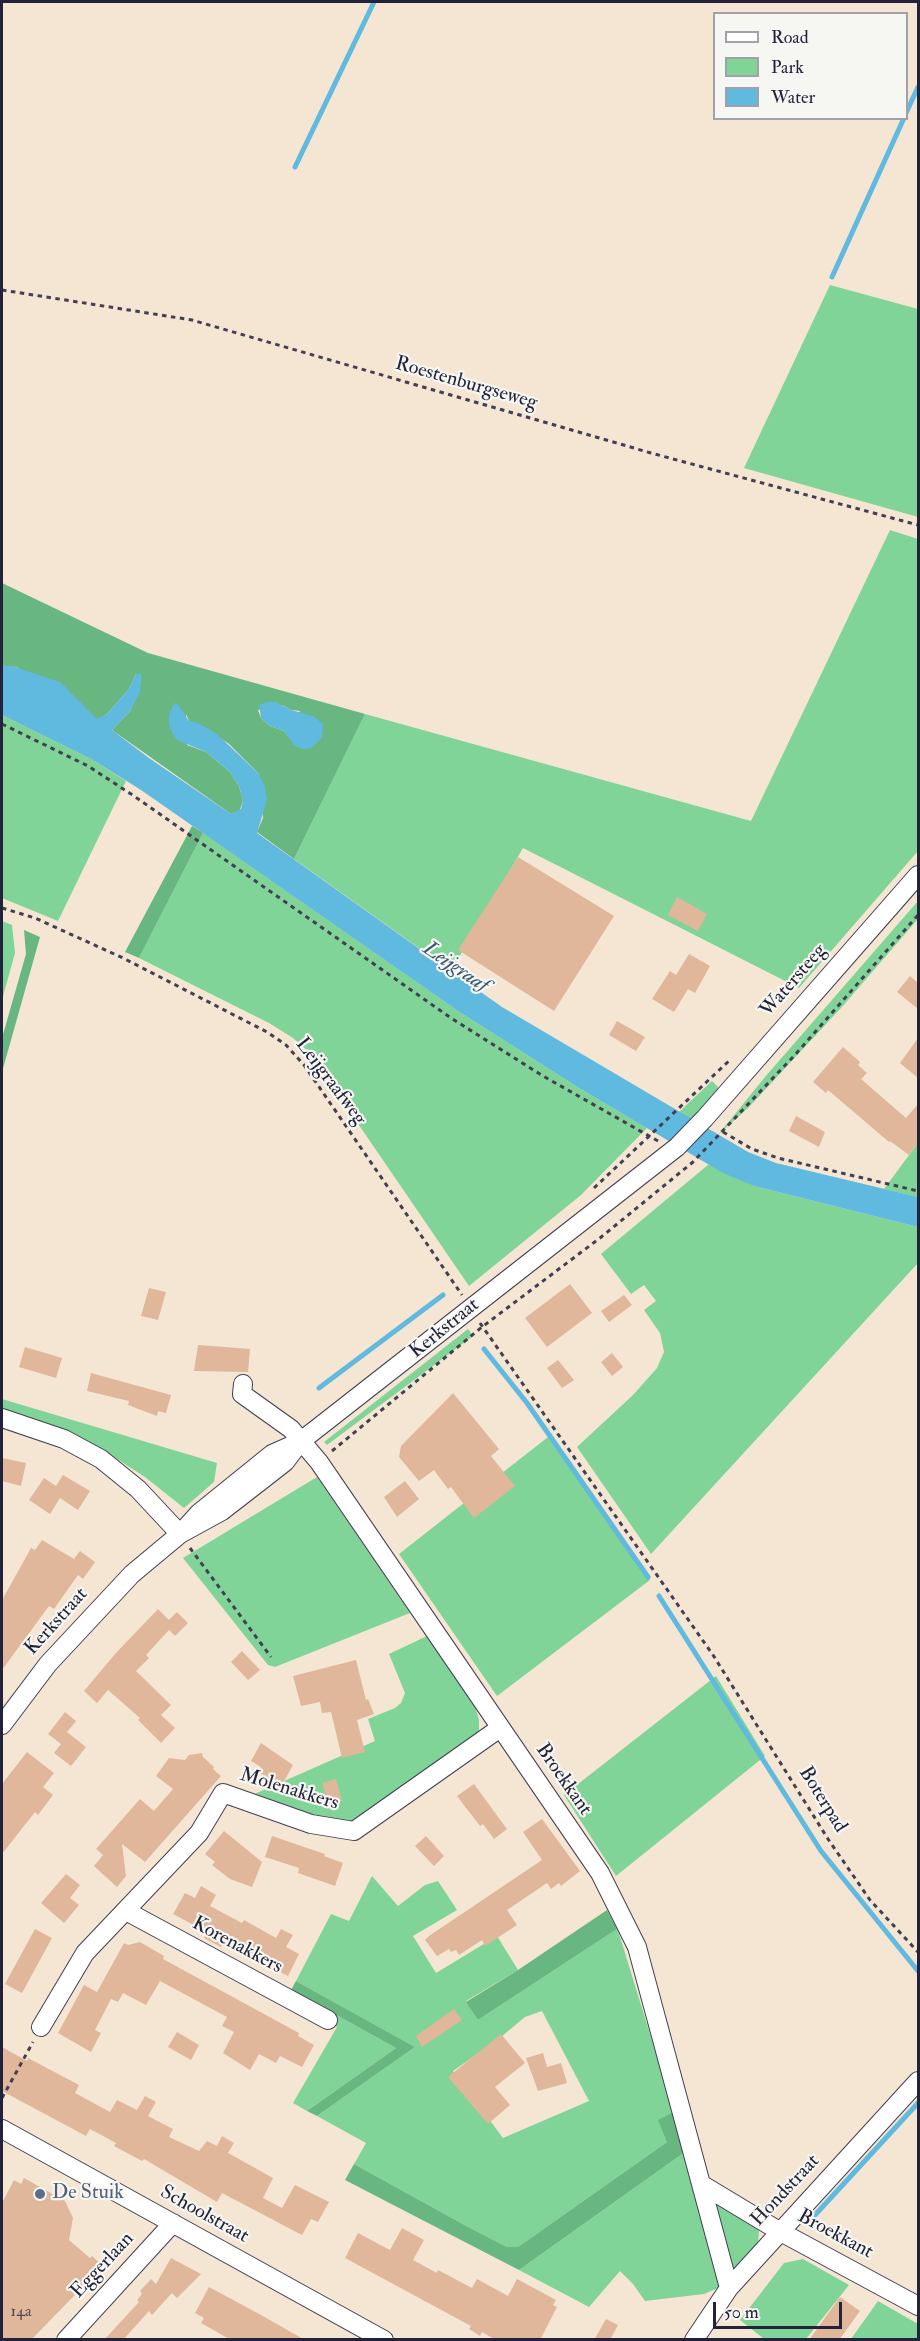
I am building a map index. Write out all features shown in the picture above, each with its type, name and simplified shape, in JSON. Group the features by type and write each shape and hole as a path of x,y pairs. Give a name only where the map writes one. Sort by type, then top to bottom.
{"street":[{"name":"Watersteeg","path":"705,1119 918,875"},
{"name":"Kerkstraat","path":"2,1725 48,1664 132,1574 180,1534 222,1511 285,1462 302,1442 674,1149 705,1119"},
{"path":"243,1384 242,1394 284,1423 302,1442"},
{"path":"2,1418 64,1439 101,1459 138,1489 180,1534"},
{"name":"Broekkant","path":"302,1442 319,1462 600,1873 637,1947 729,2288"},
{"name":"Molenakkers","path":"41,2027 85,1953 199,1833 223,1794 311,1824 354,1831 500,1728"},
{"name":"Korenakkers","path":"126,1911 328,2020"},
{"name":"Hondstraat","path":"694,2340 729,2288 918,2081"},
{"name":"Schoolstraat","path":"2,2129 384,2340"},
{"name":"Broekkant","path":"701,2184 779,2231 918,2306"},
{"name":"Eggerlaan","path":"66,2340 173,2223"}],"path":[{"name":"Roestenburgseweg","path":"2,290 192,320 651,453 918,525"},
{"path":"2,724 88,766 451,1018 543,1076 674,1149"},
{"name":"Leijgraafweg","path":"2,908 35,918 123,958 267,1032 286,1045 304,1065 482,1327"},
{"path":"918,915 723,1132 752,1149 778,1158 918,1191"},
{"path":"649,1135 680,1106"},
{"name":"Kerkstraat","path":"319,1462 482,1327 600,1238 693,1162 723,1132"},
{"name":"Boterpad","path":"482,1327 713,1656 828,1839 870,1900 918,1952"},
{"path":"180,1534 271,1657"},
{"path":"2,2098 41,2027"}],"green space":[{"path":"830,285 918,309 918,517 744,468"},
{"path":"890,530 918,539 918,851 799,988 523,848 451,971 294,859 365,714 751,821"},
{"path":"2,583 148,653 365,714 294,859 257,832 263,818 259,774 229,744 206,728 189,721 186,714 187,745 206,752 230,772 239,786 243,801 239,812 231,814 112,730 130,711 139,692 141,674 136,674 129,689 107,714 97,720 79,703 16,667 2,666","holes":["282,705 291,710 300,711 288,736 284,731 270,726 261,718 258,710"]},
{"path":"2,715 93,760 126,781 58,921 2,898"},
{"path":"192,826 203,833 139,958 125,952"},
{"path":"203,833 458,1011 647,1128 581,1195 469,1286 309,1052 293,1038 269,1023 139,958"},
{"path":"918,901 918,919 841,1008 748,1108 718,1135 765,1077"},
{"path":"2,921 12,925 15,953 2,1000"},
{"path":"24,930 40,937 2,1072 2,1038 26,954"},
{"path":"712,1081 718,1087 716,1095 692,1120 679,1112"},
{"path":"918,1143 918,1197 884,1189"},
{"path":"709,1164 754,1186 918,1227 918,1263 651,1554 577,1447 633,1395 657,1368 664,1352 660,1333 644,1310 656,1301 644,1285 631,1294 601,1254"},
{"path":"468,1329 473,1336 327,1445 324,1442"},
{"path":"2,1399 217,1463 214,1482 184,1508 145,1477 103,1450 36,1419 2,1412"},
{"path":"548,1437 650,1580 497,1696 399,1554"},
{"path":"317,1477 410,1613 275,1667 268,1665 183,1558"},
{"path":"427,1636 475,1706 479,1720 479,1732 348,1835 250,1796 375,1741 368,1719 395,1708 401,1703 405,1693 389,1654"},
{"path":"716,1676 765,1756 616,1876 564,1795"},
{"path":"372,1876 398,1906 425,1885 438,1881 457,1910 413,1936 436,1973 497,1936 518,1970 466,2001 478,2020 617,1929 674,2112 667,2142 518,2247 507,2247 354,2164 366,2143 317,2116 415,2047 296,1981 331,1914 349,1921","holes":["542,2011 589,2101 503,2138 453,2071 525,2017"]},
{"path":"607,1910 617,1929 478,2020 466,2002"},
{"path":"296,1981 415,2047 317,2116 307,2111 396,2048 291,1990"},
{"path":"291,1990 396,2048 307,2111 293,2103 337,2027 287,1999"},
{"path":"674,2112 685,2152 519,2270 345,2180 354,2164 507,2247 518,2247 667,2142 658,2120"},
{"path":"685,2152 721,2283 718,2288 704,2294 645,2301 620,2271 589,2307 519,2270"},
{"path":"714,2201 756,2226 759,2231 758,2244 735,2273 730,2271"},
{"path":"803,2259 849,2285 806,2339 764,2339 740,2320 784,2263"},
{"path":"878,2301 918,2324 918,2339 851,2339"}],"water":[{"path":"2,665 60,682 97,719 107,714 129,689 136,674 141,674 140,692 130,711 112,730 149,758 231,814 241,809 243,801 239,786 230,772 206,752 177,740 172,733 169,716 176,702 189,721 198,723 217,734 259,774 265,787 267,800 257,833 421,950 502,1007 748,1152 776,1163 918,1197 918,1227 754,1186 723,1173 579,1088 458,1011 141,790 93,760 2,715"},
{"path":"276,702 291,710 313,716 323,724 322,738 311,748 302,749 294,745 284,731 270,726 261,718 259,705"}],"building":[{"path":"518,857 614,916 554,1011 458,950"},
{"path":"677,897 707,914 698,931 668,915"},
{"path":"689,954 710,966 695,993 688,989 674,1012 652,999 670,971 676,975"},
{"path":"910,976 918,983 918,1009 897,992"},
{"path":"617,1021 645,1037 636,1051 609,1035"},
{"path":"918,1038 918,1078 900,1063"},
{"path":"843,1047 860,1062 858,1065 867,1073 861,1079 906,1118 918,1104 918,1143 909,1155 889,1142 828,1090 826,1093 813,1082"},
{"path":"796,1116 825,1132 819,1147 789,1131"},
{"path":"570,1284 592,1313 547,1347 525,1318"},
{"path":"149,1288 166,1292 158,1320 141,1316"},
{"path":"624,1295 632,1305 609,1322 601,1311"},
{"path":"198,1345 250,1349 248,1372 194,1371"},
{"path":"25,1347 62,1358 56,1378 19,1367"},
{"path":"612,1353 623,1367 612,1376 601,1362"},
{"path":"558,1360 574,1380 562,1388 547,1368"},
{"path":"91,1373 171,1395 166,1413 158,1411 157,1416 128,1405 129,1401 87,1391"},
{"path":"453,1393 499,1449 491,1456 515,1486 474,1518 451,1487 448,1489 434,1470 419,1481 399,1457 401,1446"},
{"path":"2,1458 26,1463 21,1486 2,1481"},
{"path":"63,1475 90,1491 78,1510 60,1498 50,1514 29,1500 44,1478 56,1486"},
{"path":"405,1481 419,1499 397,1517 384,1497"},
{"path":"42,1540 74,1559 80,1551 95,1562 83,1579 78,1575 54,1609 49,1606 2,1670 2,1600 31,1548 35,1550"},
{"path":"158,1609 169,1620 177,1612 188,1623 175,1636 169,1630 146,1655 149,1658 136,1671 171,1705 161,1715 175,1728 161,1743 138,1720 140,1718 108,1690 97,1703 84,1691"},
{"path":"242,1651 260,1670 248,1680 231,1662"},
{"path":"356,1660 366,1700 368,1699 374,1714 357,1720 365,1752 342,1758 331,1712 322,1713 320,1702 301,1706 293,1676"},
{"path":"65,1712 76,1721 67,1732 86,1747 71,1766 54,1753 61,1744 48,1734"},
{"path":"261,1743 293,1765 282,1785 258,1772 261,1767 251,1761"},
{"path":"27,1752 54,1773 43,1787 53,1795 38,1815 35,1812 2,1854 2,1784"},
{"path":"202,1753 221,1776 145,1862 122,1844 126,1876 117,1887 94,1866 103,1855 96,1849 140,1799 154,1811 173,1789 156,1776 169,1758 185,1760 189,1755"},
{"path":"336,1779 342,1801 329,1805 322,1783"},
{"path":"474,1784 507,1829 494,1839 483,1824 480,1826 457,1796"},
{"path":"542,1819 580,1871 561,1886 559,1883 551,1889 547,1883 507,1910 517,1925 485,1946 482,1940 459,1955 456,1950 451,1952 449,1949 437,1956 425,1940 429,1936 542,1860 523,1832"},
{"path":"224,1831 262,1862 252,1887 230,1879 212,1865 215,1862 205,1854"},
{"path":"272,1836 325,1854 324,1856 343,1863 335,1886 298,1873 299,1868 265,1857"},
{"path":"426,1836 444,1856 434,1866 415,1846"},
{"path":"66,1874 80,1885 70,1898 79,1905 64,1923 41,1903"},
{"path":"201,1886 216,1895 210,1906 242,1923 244,1920 276,1938 281,1929 293,1935 286,1947 299,1954 288,1976 223,1944 221,1947 204,1938 207,1932 173,1914 185,1893 195,1898"},
{"path":"35,1929 52,1938 22,1993 5,1984"},
{"path":"140,1942 164,1956 163,1959 299,2033 298,2036 314,2045 302,2067 280,2056 276,2063 259,2054 250,2070 223,2053 234,2032 222,2026 227,2017 160,1981 146,2005 123,1993 118,2002 111,1999 95,2030 101,2033 91,2052 58,2033 84,1985 97,1992 124,1943 128,1945"},
{"path":"454,2009 462,2020 422,2047 416,2036"},
{"path":"177,2032 199,2045 191,2060 168,2047"},
{"path":"501,2034 525,2063 495,2087 510,2105 488,2124 448,2077"},
{"path":"2,2047 79,2085 75,2093 110,2112 117,2100 137,2110 145,2096 156,2102 148,2116 173,2129 169,2137 199,2151 207,2141 217,2146 222,2136 234,2143 228,2153 273,2178 263,2198 282,2208 295,2185 329,2202 318,2222 311,2219 302,2235 222,2193 217,2202 144,2159 142,2161 114,2146 116,2143 90,2129 86,2136 2,2091"},
{"path":"543,2053 547,2067 561,2063 567,2083 538,2091 526,2058"},
{"path":"24,2178 65,2201 73,2218 69,2240 103,2266 31,2340 2,2340 2,2203 14,2180 21,2184"},
{"path":"402,2228 424,2240 413,2260 437,2273 438,2270 472,2288 477,2279 508,2296 517,2279 556,2300 553,2305 557,2307 540,2340 496,2340 482,2332 480,2336 469,2329 471,2326 345,2258 358,2233 390,2250"},
{"path":"171,2258 201,2274 177,2298 172,2293 152,2315 149,2311 123,2340 104,2340 139,2302 137,2300 142,2294 140,2291 151,2279 156,2284"},
{"path":"209,2287 305,2340 231,2340 201,2323 204,2318 195,2313"},
{"path":"840,2297 860,2311 839,2340 809,2340"},
{"path":"606,2319 618,2325 610,2340 594,2340"}],"waterway":[{"path":"295,167 374,2"},
{"path":"908,109 918,87"},
{"path":"832,277 903,120"},
{"path":"319,1388 443,1295"},
{"path":"484,1349 527,1403 648,1577"},
{"path":"659,1596 821,1851 918,1971"},
{"path":"815,2215 918,2103"}],"place":[{"name":"De Stuik","path":"40,2194"}],"water label":[{"name":"Leijgraaf","path":"455,968"}]}
